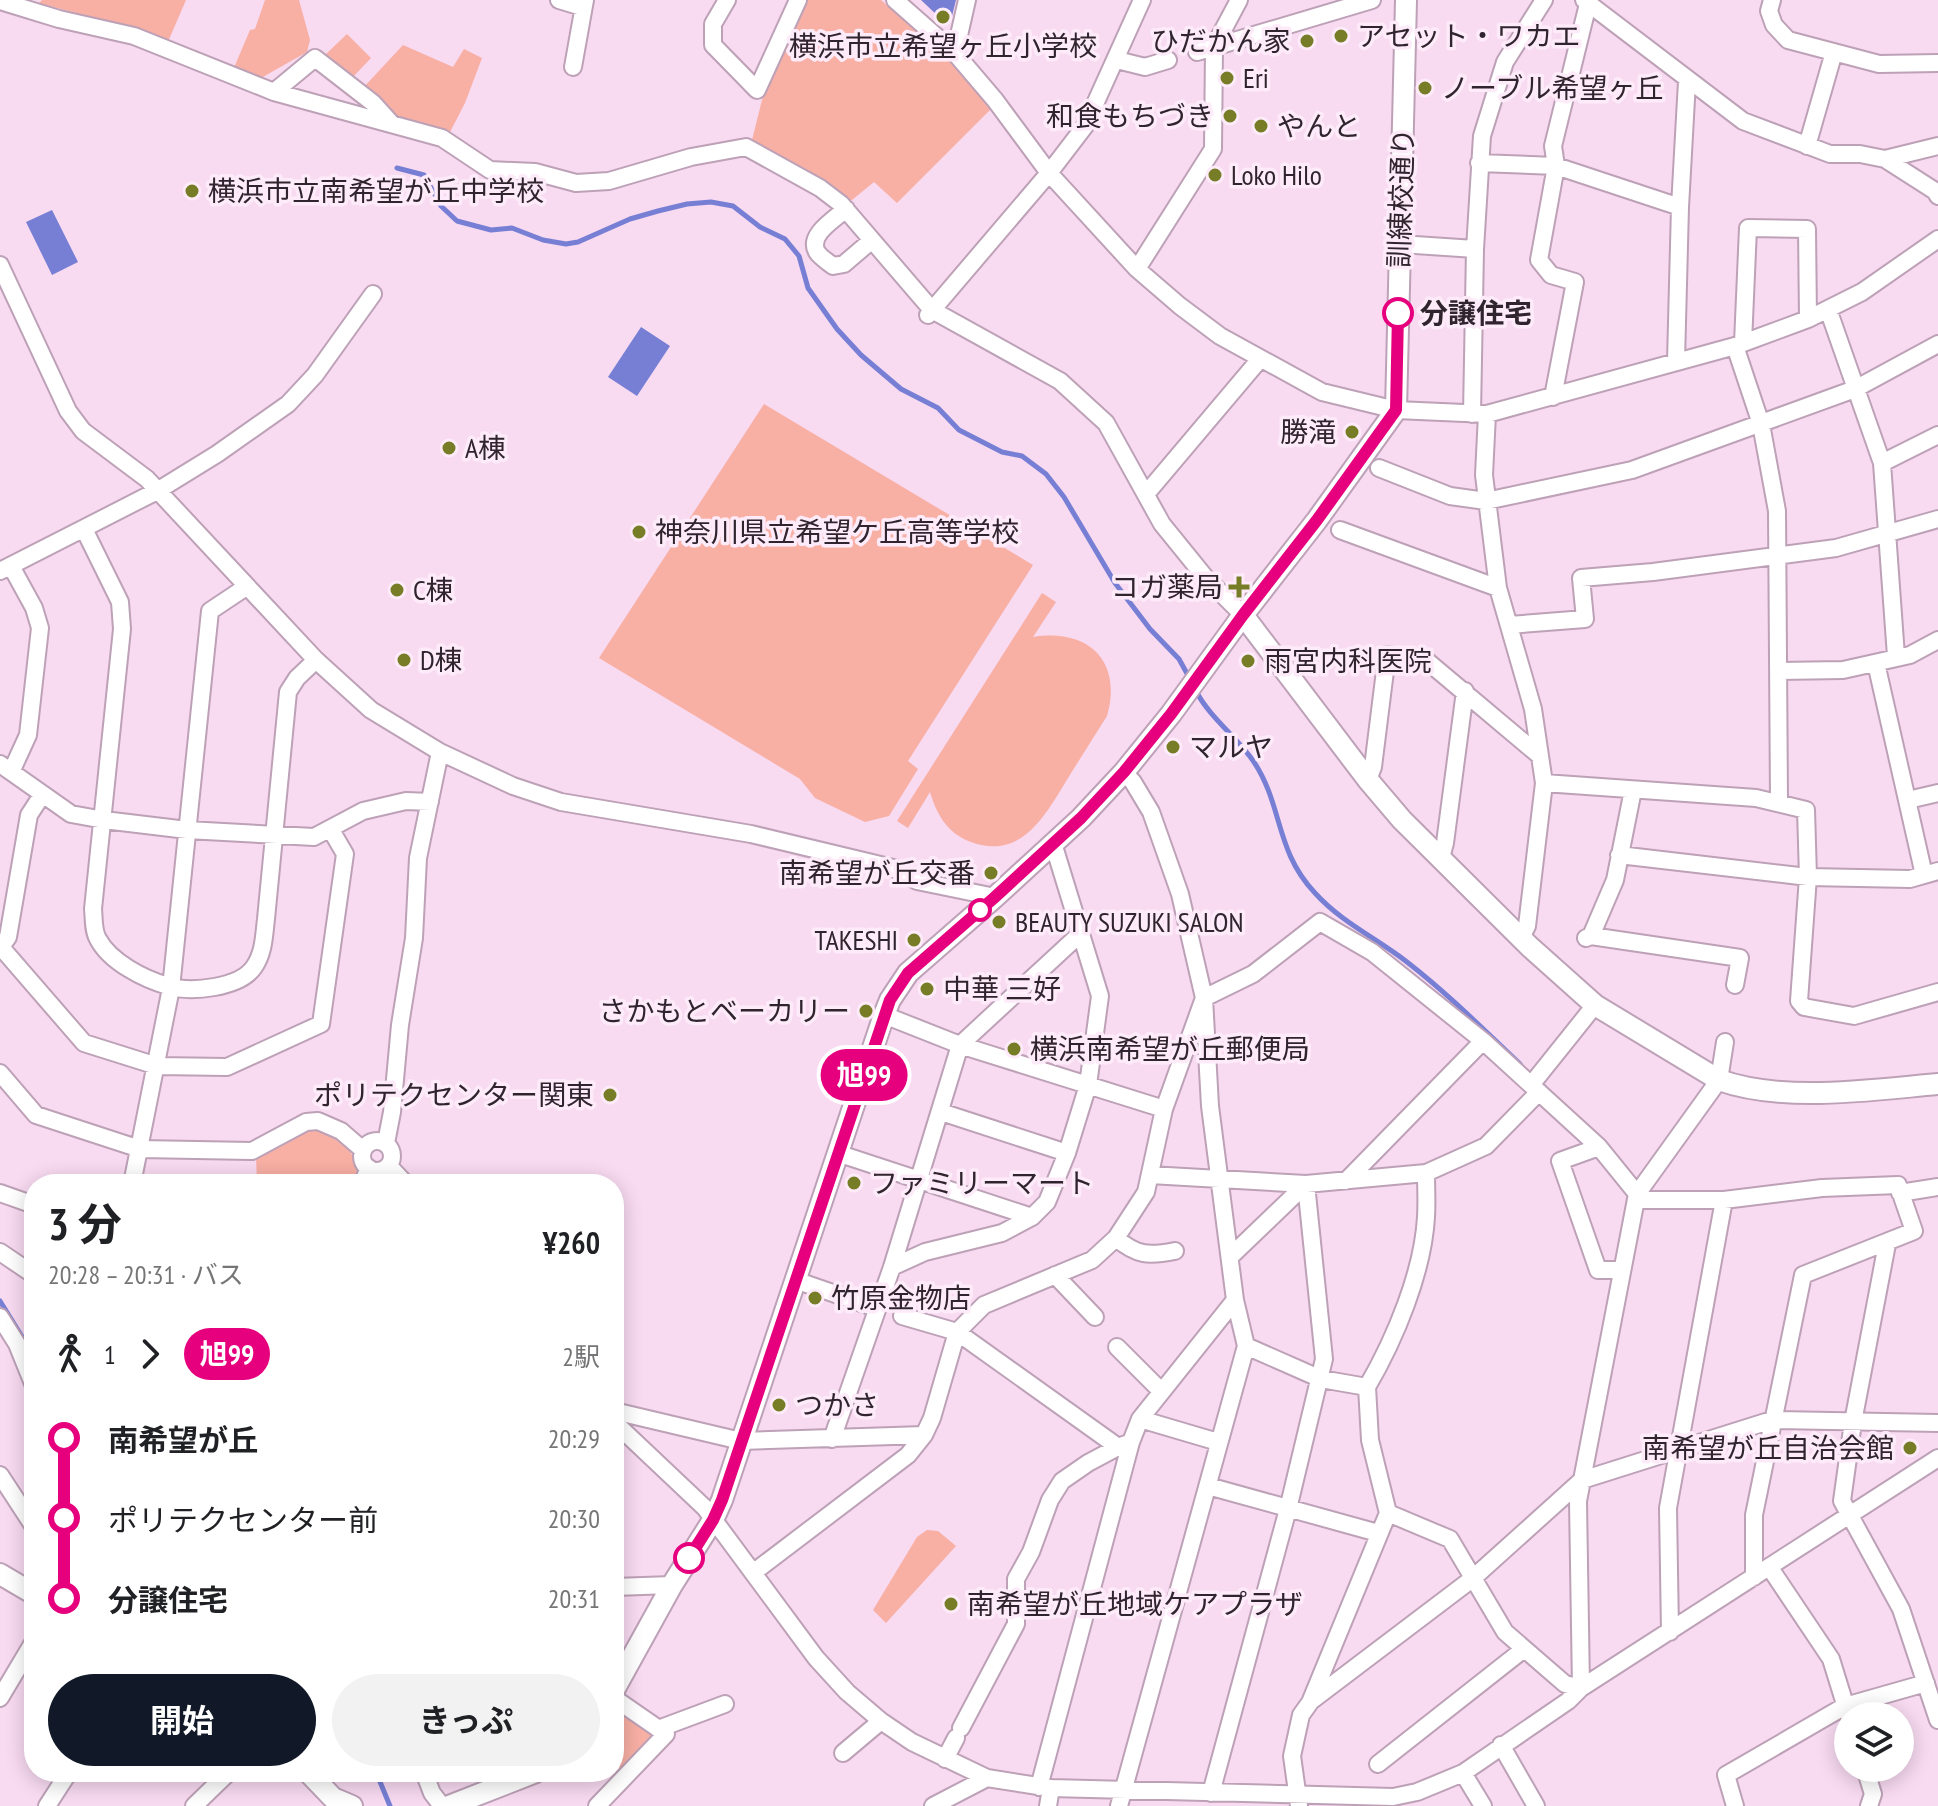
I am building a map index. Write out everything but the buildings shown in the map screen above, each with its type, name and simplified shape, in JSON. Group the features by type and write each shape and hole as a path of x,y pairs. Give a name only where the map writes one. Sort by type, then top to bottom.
{"street":[{"path":"559,0 583,3 573,67"},
{"path":"727,0 713,24 713,45 757,90 798,0"},
{"path":"895,0 955,53 995,100 1049,173 1137,269 1220,336 1260,359 1322,392 1396,410 1480,414 1553,397 1739,344 1808,319 1862,292 1938,239"},
{"path":"955,53 967,0"},
{"path":"930,313 1085,126 1142,0"},
{"path":"1137,269 1213,149 1214,47 1239,0"},
{"path":"1197,52 1372,0"},
{"name":"訓練校通り","path":"1396,410 1406,0"},
{"path":"1521,938 1527,926 1544,783 1533,709 1498,588 1486,501 1475,249 1482,136 1505,62 1544,0"},
{"path":"1772,0 1769,11 1774,25 1788,40 1879,64 1938,63"},
{"path":"0,1 59,19 134,36 274,92 442,138 490,170 535,172 576,183 609,181 691,157 746,147 820,188 846,209 930,313 1060,381 1096,411 1106,423 1162,524 1234,609 1243,615 1368,780 1402,820 1521,938 1595,1005 1719,1080 1739,1087 1796,1091 1938,1084"},
{"path":"1553,397 1575,282 1551,275 1539,260 1556,166 1553,146 1586,2 1743,121 1830,154 1860,154 1885,159 1938,196"},
{"path":"1807,146 1834,52"},
{"path":"274,92 315,58 373,103 392,125"},
{"path":"1117,60 1145,67 1168,60"},
{"path":"1676,361 1687,81"},
{"path":"1885,159 1938,146"},
{"path":"1479,163 1556,166 1680,207"},
{"path":"846,209 817,234 816,251 833,266 844,264 872,240"},
{"path":"1779,802 1777,511 1761,424 1739,344 1748,228 1807,229 1808,319"},
{"path":"1400,244 1475,249"},
{"path":"0,265 68,411 83,431 147,479 316,660 371,710 440,752 513,786 561,802 751,834 893,868 917,881 995,897"},
{"path":"373,294 315,375 288,404 157,491 5,569 34,608 40,628 28,735 6,767 71,814 187,830 314,837 363,811 406,801 430,802"},
{"path":"1828,309 1882,463 1896,656"},
{"path":"1379,468 1450,496 1486,501 1632,470 1855,389 1938,344"},
{"path":"1146,494 1260,359"},
{"path":"624,1672 672,1585 713,1520 890,1000 908,973 995,897 1124,772 1317,520 1396,410"},
{"path":"1882,463 1938,435"},
{"path":"1509,625 1585,619 1581,578 1653,572 1836,548 1938,519"},
{"path":"84,529 120,602 122,629 93,909 97,938 115,958 138,975 171,988 220,987 239,980 254,968 262,949 288,692 297,678 316,660"},
{"path":"1340,530 1498,588"},
{"path":"134,1174 171,988 210,611 246,587"},
{"path":"1779,671 1843,670 1910,655 1938,640"},
{"path":"1368,780 1373,767 1387,655 1427,661 1540,756"},
{"path":"1619,855 1808,877 1910,879 1931,873 1908,800 1876,663"},
{"path":"1441,858 1465,691"},
{"path":"386,1143 414,938 418,858 440,752"},
{"path":"1121,1798 1246,1346 1235,1300 1210,1106 1204,998 1180,894 1151,812 1124,772"},
{"path":"1544,783 1756,798 1806,810 1808,877 1799,1001 1804,1007 1854,1016 1938,992"},
{"path":"1633,790 1615,880 1589,937 1740,958 1735,985"},
{"path":"1908,800 1938,793"},
{"path":"42,795 29,815 8,937 0,947 84,1043 157,1066 227,1067 321,1024 345,854 331,830"},
{"path":"892,1267 925,1252 1002,1233 1032,1217 1047,1202 1067,1153 1088,1085 1100,996 1053,843"},
{"path":"754,1572 908,1455 924,1435 932,1418 957,1332 984,1305 1092,1260 1116,1238 1146,1192 1164,1109 1204,998 1253,974 1320,922 1372,952 1483,1041 1599,1147 1642,1200 1724,1200 1898,1185 1914,1231 1803,1275 1754,1515 1754,1577"},
{"path":"832,1439 892,1267 960,1045 1080,934"},
{"path":"1150,1175 1306,1184 1426,1173 1486,1146 1535,1089 1595,1005"},
{"path":"884,1015 960,1045 1164,1109"},
{"path":"1346,1181 1483,1041"},
{"path":"1581,1688 1578,1501 1637,1194 1719,1080 1725,1042"},
{"path":"0,1073 36,1115 140,1149 252,1151 306,1122 318,1121 341,1131 363,1150 366,1174"},
{"path":"941,1112 1067,1153"},
{"path":"363,1150 376,1141 386,1143 392,1151 389,1166"},
{"path":"1599,1147 1560,1161 1598,1270 1622,1270"},
{"path":"837,1153 1032,1217"},
{"path":"371,1174 389,1166"},
{"path":"389,1166 397,1174"},
{"path":"1298,1800 1292,1756 1301,1715 1311,1701 1388,1513 1370,1440 1367,1387 1388,1351 1414,1281 1426,1219 1426,1173"},
{"path":"1230,1257 1306,1184"},
{"path":"1211,1793 1321,1379 1324,1359 1306,1184"},
{"path":"1900,1193 1938,1187"},
{"path":"0,1193 24,1201"},
{"path":"1670,1632 1668,1508 1724,1200"},
{"path":"1116,1238 1127,1248 1149,1256 1175,1251"},
{"path":"1887,1244 1853,1422 1842,1501 1901,1609 1938,1720"},
{"path":"0,1252 24,1268"},
{"path":"1055,1275 1095,1317"},
{"path":"795,1280 876,1308"},
{"path":"1048,1806 1045,1788 1124,1444 1161,1391 1235,1300"},
{"path":"902,1316 957,1332 1124,1444"},
{"path":"2,1326 17,1344 24,1361"},
{"path":"1246,1346 1321,1379 1367,1387"},
{"path":"1117,1347 1161,1391"},
{"path":"624,1413 741,1441 924,1435"},
{"path":"1140,1419 1218,1442"},
{"path":"1311,1701 1472,1579 1582,1480 1772,1420 1938,1420"},
{"path":"624,1431 705,1508 816,1658 847,1692 881,1721 912,1742 987,1778 1121,1798 1211,1793 1298,1800 1378,1792 1393,1797 1417,1792 1463,1773 1568,1701 1581,1688 1770,1568 1849,1513 1937,1463"},
{"path":"945,1759 1016,1624 1016,1579 1031,1552 1050,1500 1062,1481 1124,1444"},
{"path":"0,1475 24,1512"},
{"path":"1208,1486 1378,1533"},
{"path":"1388,1513 1450,1539 1505,1632 1565,1684 1581,1688"},
{"path":"1770,1568 1831,1659 1844,1702"},
{"path":"0,1574 24,1588"},
{"path":"624,1587 672,1585"},
{"path":"1378,1764 1524,1649"},
{"path":"0,1698 5,1678 24,1654"},
{"path":"1872,1702 1926,1683"},
{"path":"658,1729 725,1704"},
{"path":"624,1705 666,1734 624,1778"},
{"path":"1735,1806 1726,1775 1834,1718"},
{"path":"843,1753 881,1721"},
{"path":"1501,1745 1536,1806"},
{"path":"1463,1773 1483,1806"},
{"path":"933,1806 987,1778"},
{"path":"47,1806 63,1782"},
{"path":"194,1806 219,1782"},
{"path":"318,1782 333,1798 352,1806"},
{"path":"428,1782 442,1806"},
{"path":"449,1806 510,1782"},
{"path":"597,1806 620,1782"},
{"path":"1869,1782 1873,1794 1869,1806"}],"shaded area":[{"path":"42,0 186,0 167,44 116,24 39,3"},
{"path":"265,0 299,0 310,40 307,52 261,78 233,70 250,30 255,29"},
{"path":"807,0 881,0 951,60 993,107 897,203 874,182 847,204 789,161 751,144 762,100"},
{"path":"347,34 371,58 353,77 326,54"},
{"path":"403,45 453,67 464,49 482,58 449,134 387,115 363,88"},
{"path":"764,404 1033,565 908,761 918,769 889,816 865,822 815,798 800,779 599,658"},
{"path":"1042,593 1056,602 1033,637 1070,638 1096,652 1105,664 1110,679 1107,716 1051,806 1018,840 989,846 955,834 944,822 930,792 908,828 897,821"},
{"path":"312,1129 331,1135 347,1148 353,1155 357,1174 257,1174 256,1156"},
{"path":"927,1530 938,1531 956,1546 886,1623 873,1610 917,1537"},
{"path":"624,1711 654,1733 653,1740 625,1771"}],"water":[{"path":"921,0 956,0 951,20 939,17"},
{"path":"52,210 78,262 52,275 26,222"},
{"path":"641,327 670,346 637,396 608,377"}],"waterway":[{"path":"397,168 424,175 441,206 457,221 491,230 512,228 543,240 566,244 578,242 630,219 687,204 711,202 733,206 760,227 785,239 799,256 808,288 837,329 861,355 901,389 938,408 959,430 1002,452 1022,456 1046,474 1064,497 1115,583 1150,629 1179,659 1190,679"},
{"path":"1196,691 1254,762 1270,795 1293,861 1315,893 1336,913 1422,974 1520,1064"},
{"path":"0,1301 24,1340"},
{"path":"380,1782 390,1806"}],"bus line":[{"name":"旭99","path":"689,1558 722,1500 890,1000 908,973 1081,818 1124,772 1360,462 1396,410 1398,313"}],"place":[{"name":"横浜市立希望ヶ丘小学校","path":"943,17"},
{"name":"アセット・ワカエ","path":"1341,36"},
{"name":"ひだかん家","path":"1307,41"},
{"name":"Eri","path":"1227,78"},
{"name":"ノーブル希望ヶ丘","path":"1425,88"},
{"name":"和食もちづき","path":"1230,116"},
{"name":"やんと","path":"1261,126"},
{"name":"Loko Hilo","path":"1215,175"},
{"name":"横浜市立南希望が丘中学校","path":"192,191"},
{"name":"分譲住宅","path":"1398,313"},
{"name":"勝滝","path":"1352,432"},
{"name":"A棟","path":"449,448"},
{"name":"神奈川県立希望ケ丘高等学校","path":"639,532"},
{"name":"コガ薬局","path":"1239,587"},
{"name":"C棟","path":"397,590"},
{"name":"D棟","path":"404,660"},
{"name":"雨宮内科医院","path":"1248,661"},
{"name":"マルヤ","path":"1173,747"},
{"name":"南希望が丘交番","path":"991,873"},
{"name":"BEAUTY SUZUKI SALON","path":"999,922"},
{"name":"TAKESHI","path":"914,940"},
{"name":"中華 三好","path":"927,989"},
{"name":"さかもとベーカリー","path":"866,1011"},
{"name":"横浜南希望が丘郵便局","path":"1014,1049"},
{"name":"ポリテクセンター関東","path":"610,1095"},
{"name":"ファミリーマート","path":"854,1183"},
{"name":"竹原金物店","path":"815,1298"},
{"name":"つかさ","path":"779,1405"},
{"name":"南希望が丘自治会館","path":"1910,1448"},
{"name":"南希望が丘地域ケアプラザ","path":"951,1604"}]}
